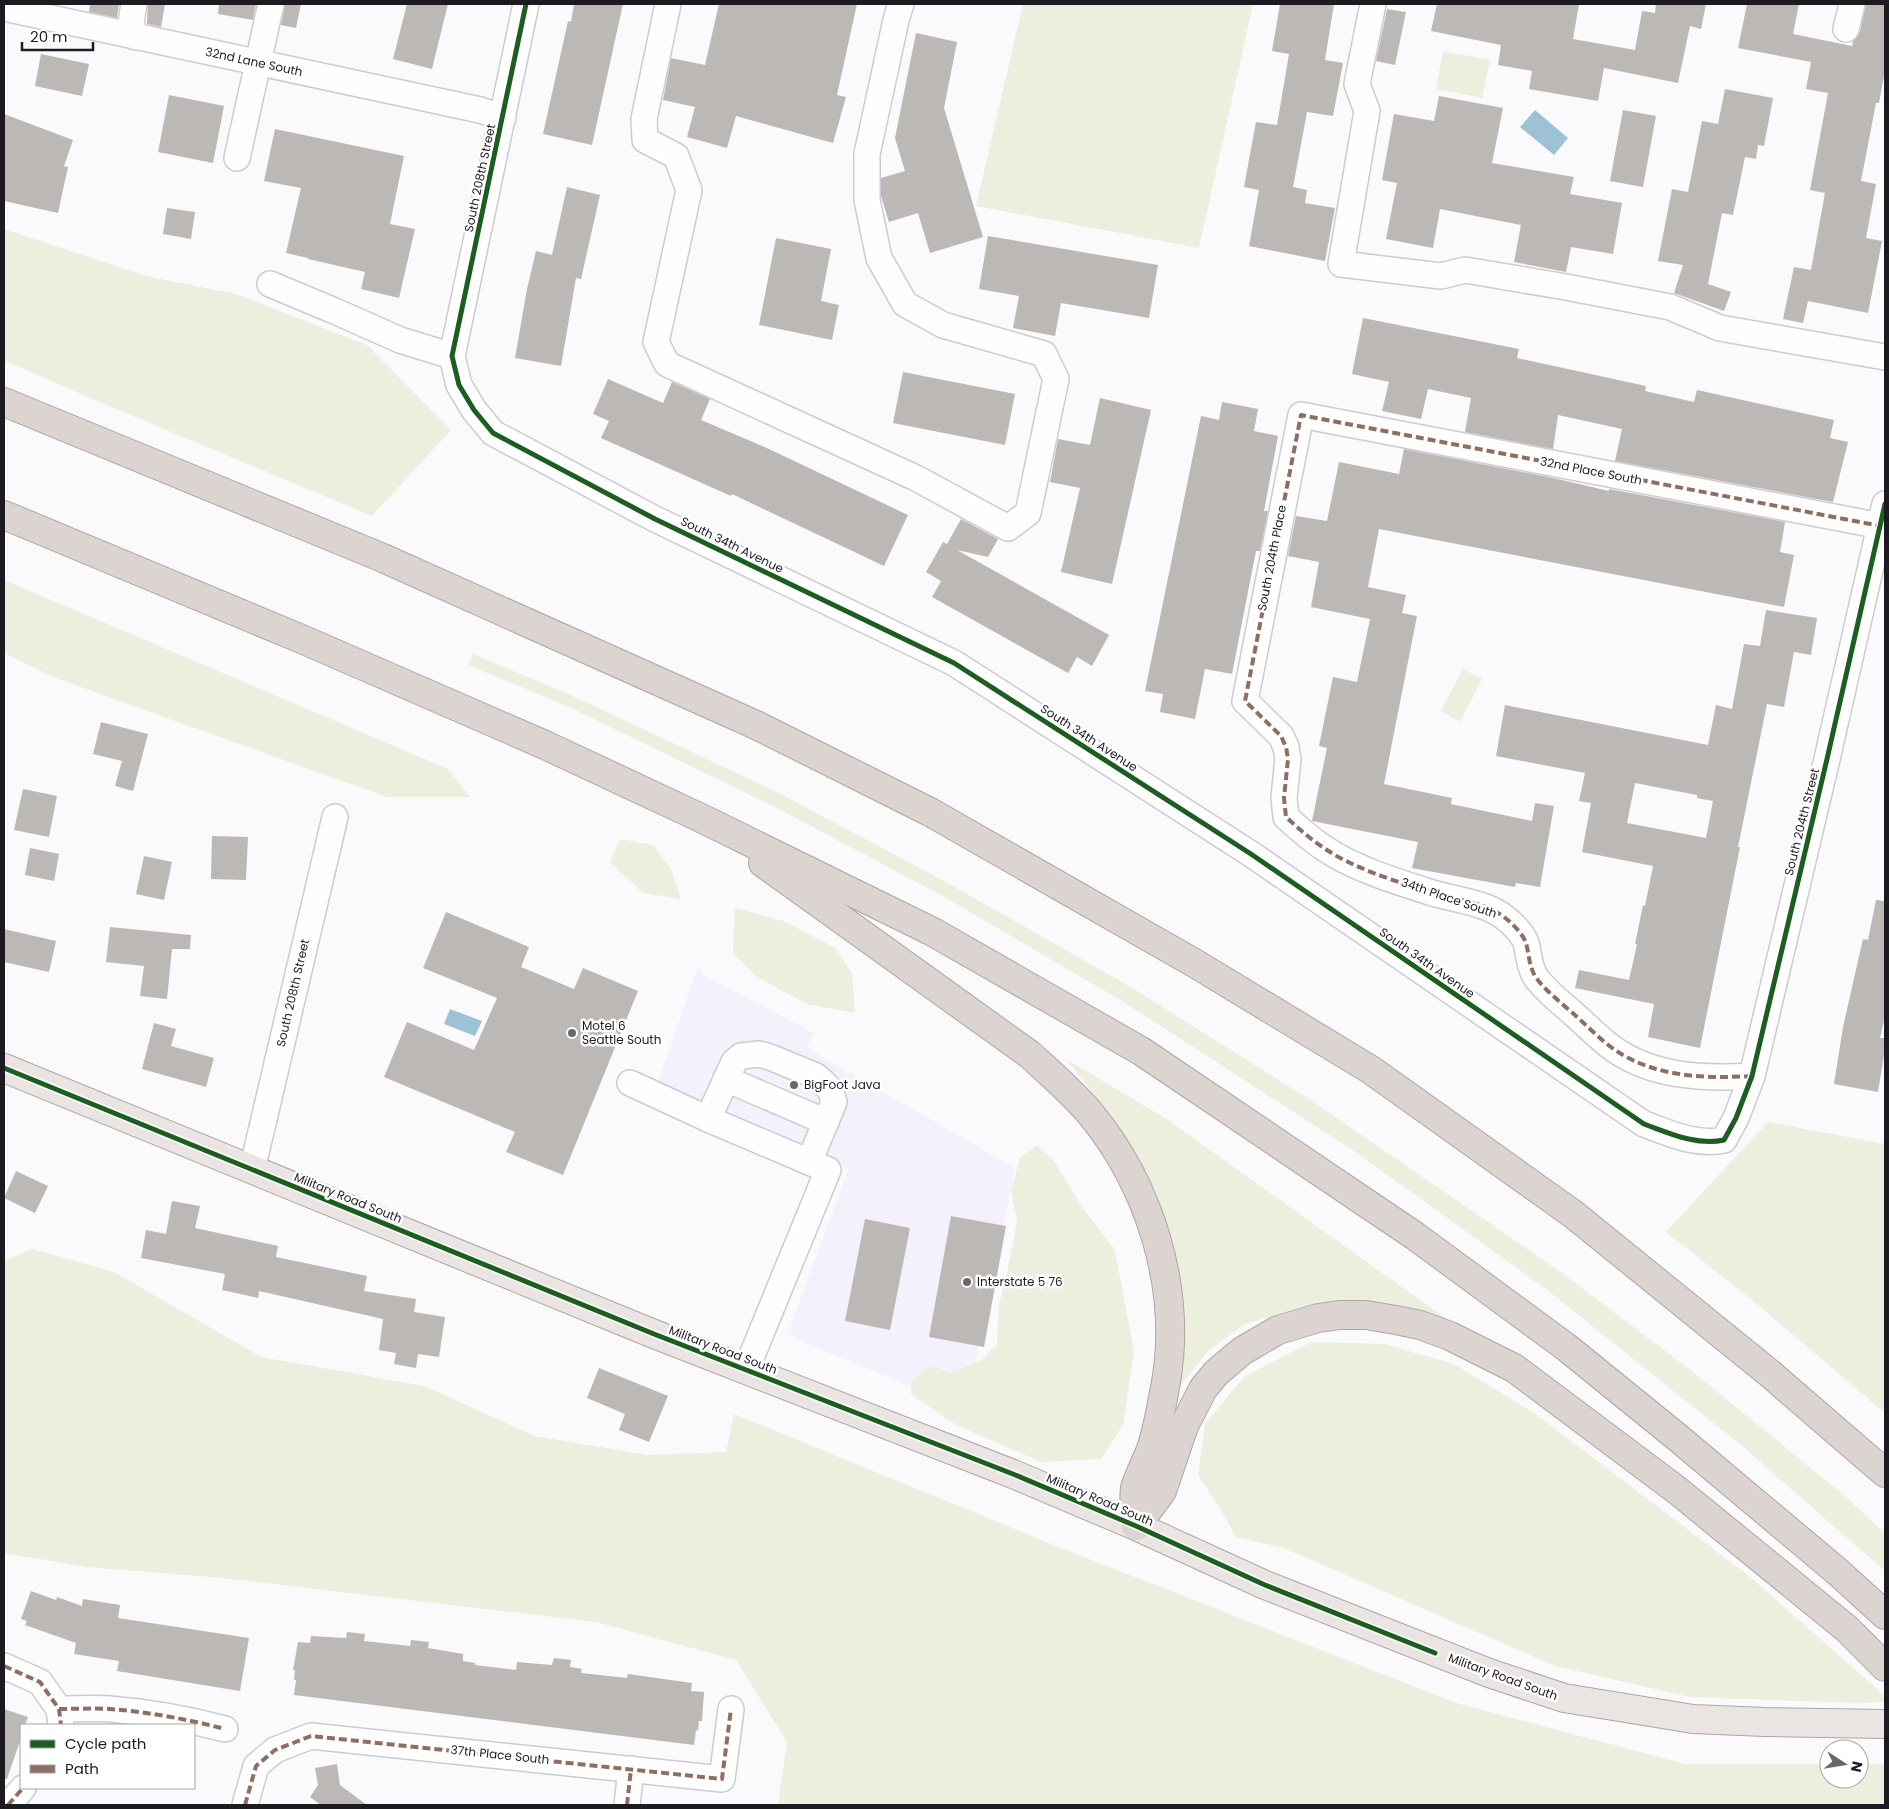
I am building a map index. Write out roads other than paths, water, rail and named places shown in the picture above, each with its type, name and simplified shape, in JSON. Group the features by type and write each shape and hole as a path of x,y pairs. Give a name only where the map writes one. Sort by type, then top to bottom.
{"highway":[{"path":"4,402 383,558 756,724 930,812 1196,964 1371,1070 1581,1220 1768,1372 1885,1473"},
{"path":"4,515 304,640 545,745 701,818 933,932 1141,1051 1415,1236 1566,1347 1678,1437 1840,1573 1885,1615"},
{"path":"701,818 1029,1054 1061,1082 1089,1112 1108,1137 1128,1170 1144,1204 1157,1242 1169,1312 1169,1348 1166,1381 1151,1448 1135,1489 1136,1526"},
{"path":"1136,1526 1162,1490 1184,1426 1204,1389 1216,1373 1236,1355 1278,1330 1318,1318 1340,1315 1366,1315 1396,1320 1420,1325 1450,1336 1514,1368 1678,1491 1847,1629 1885,1667"}],"main road":[{"name":"Military Road South","path":"4,1068 746,1370 1013,1474 1136,1526 1266,1585 1444,1656 1564,1698 1693,1718 1885,1724"}],"street":[{"path":"134,4 131,23 136,37"},
{"path":"237,158 271,4"},
{"name":"South 208th Street","path":"452,356 526,4"},
{"path":"668,4 644,119 645,140 676,156 689,190 656,342 667,364 916,478 1008,528 1028,513 1056,379 1044,354 943,325 904,304 879,258 867,200 867,154 901,4"},
{"path":"1373,4 1357,84 1367,111 1341,264 1441,276 1466,270 1566,286 1670,307 1720,328 1885,357"},
{"path":"1846,29 1852,4"},
{"name":"32nd Lane South","path":"4,8 480,110 503,118"},
{"path":"270,284 400,340 452,356"},
{"name":"South 34th Avenue","path":"452,356 459,385 474,410 493,433 655,519 954,663 1251,854 1644,1124 1681,1137 1711,1143 1724,1140"},
{"name":"32nd Place South","path":"1301,415 1883,515"},
{"name":"South 204th Place","path":"1244,701 1301,415"},
{"name":"South 204th Street","path":"1724,1140 1736,1118 1752,1076 1883,515"},
{"name":"34th Place South","path":"1244,701 1281,736 1288,759 1284,798 1286,817 1310,838 1325,849 1349,862 1429,891 1488,908 1504,917 1525,941 1529,961 1535,976 1555,997 1608,1044 1626,1056 1650,1068 1681,1074 1722,1078 1752,1076"},
{"name":"South 208th Street","path":"252,1170 335,816"},
{"path":"708,1119 734,1062 742,1056 759,1054 816,1076 831,1091 834,1102 809,1162"},
{"path":"726,1079 826,1122"},
{"path":"630,1083 708,1119 828,1170 746,1370"},
{"path":"4,1666 40,1682 60,1717 109,1709 201,1722 225,1729"},
{"name":"37th Place South","path":"247,1805 256,1766 275,1750 310,1736 722,1779 731,1709"},
{"path":"627,1805 631,1769"},
{"path":"8,1805 22,1789"}],"water":[{"path":"1535,110 1568,138 1554,155 1520,127"},
{"path":"450,1009 482,1021 475,1036 444,1024"}],"place":[{"name":"Motel 6 Seattle South","path":"572,1033"},
{"name":"BigFoot Java","path":"794,1085"},
{"name":"Interstate 5 76","path":"967,1282"}]}
